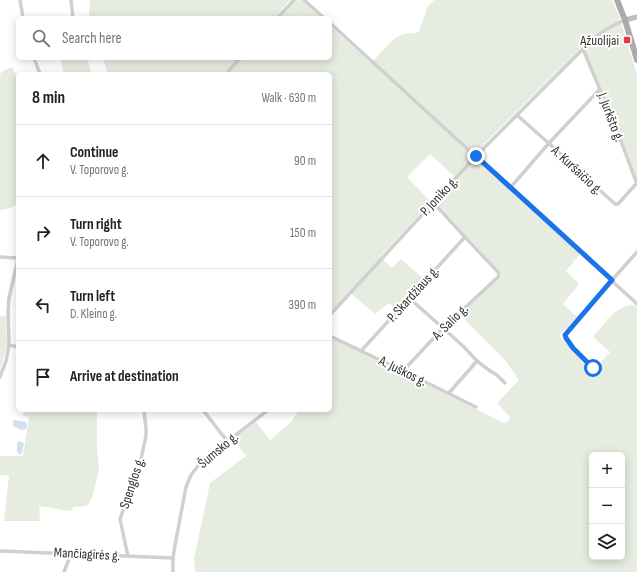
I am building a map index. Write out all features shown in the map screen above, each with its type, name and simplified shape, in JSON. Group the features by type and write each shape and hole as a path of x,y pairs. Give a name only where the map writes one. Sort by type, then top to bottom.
{"main road":[{"path":"617,0 625,20 637,60"},
{"path":"625,20 637,17"}],"street":[{"path":"20,0 23,16"},
{"path":"71,0 73,16"},
{"path":"279,16 294,0"},
{"path":"304,0 322,16"},
{"name":"P. Joniko g.","path":"332,313 476,156 590,42 603,30 625,20"},
{"path":"332,25 637,304"},
{"name":"J. Jurkšto g.","path":"584,49 637,184"},
{"path":"35,60 39,72"},
{"path":"228,72 238,60"},
{"path":"510,188 549,143 600,89"},
{"name":"A. Kuršaičio g.","path":"517,115 615,204 618,204 637,184"},
{"path":"433,202 465,237"},
{"name":"A. Salio g.","path":"403,371 442,328 498,277 498,272 465,237"},
{"name":"P. Skardžiaus g.","path":"360,351 465,237"},
{"path":"593,368 573,348 565,335 637,252"},
{"path":"0,257 16,259"},
{"path":"0,377 6,361 9,345 9,298 16,268"},
{"path":"410,298 464,347 477,361 505,382"},
{"name":"A. Juškos g.","path":"332,337 476,407"},
{"path":"9,345 16,347"},
{"path":"449,393 477,361"},
{"name":"Spenglos g.","path":"128,556 120,519 128,497 130,484 141,459 146,429 144,412"},
{"path":"207,412 227,441"},
{"name":"Šumsko g.","path":"173,572 173,558 176,538 188,481 201,462 265,412"},
{"name":"Mančiagirės g.","path":"0,551 173,558"},
{"path":"64,572 71,554"}],"shaded area":[{"path":"90,0 290,0 276,16 89,16"},
{"path":"296,0 301,0 319,16 281,16"},
{"path":"434,0 612,0 619,16 637,74 637,181 602,89 583,46 472,156 580,254 566,271 579,284 563,304 577,317 559,336 592,372 610,352 593,337 618,310 625,306 631,305 637,307 637,572 195,572 194,559 210,483 246,456 233,439 256,422 270,440 292,421 298,412 332,412 332,338 504,423 507,422 510,417 497,403 519,380 504,359 460,315 502,274 435,201 456,178 430,154 407,177 431,202 380,257 392,268 401,259 424,279 397,309 389,303 375,314 349,292 332,310 332,72 230,72 240,60 332,60 332,28 371,63 397,37 403,34 415,33 419,31 428,6"},
{"path":"60,60 93,60 88,61 91,72 64,72"},
{"path":"104,60 236,60 225,72 107,72"},
{"path":"12,67 16,75 16,205 0,210 0,76 1,72"},
{"path":"0,316 6,316 7,346 0,370"},
{"path":"24,412 97,412 97,449 99,468 95,487 88,505 73,507 72,510 69,511 39,506 40,521 4,521 9,476 0,475 0,456 23,456 29,417 23,416"}],"water":[{"path":"14,420 26,422 26,429 21,430 13,426"},
{"path":"18,441 24,444 20,455 17,452"}],"place":[{"name":"Ąžuolijai","path":"627,40"}],"route":[{"path":"476,156 612,280 565,335 573,348 593,368"}]}
